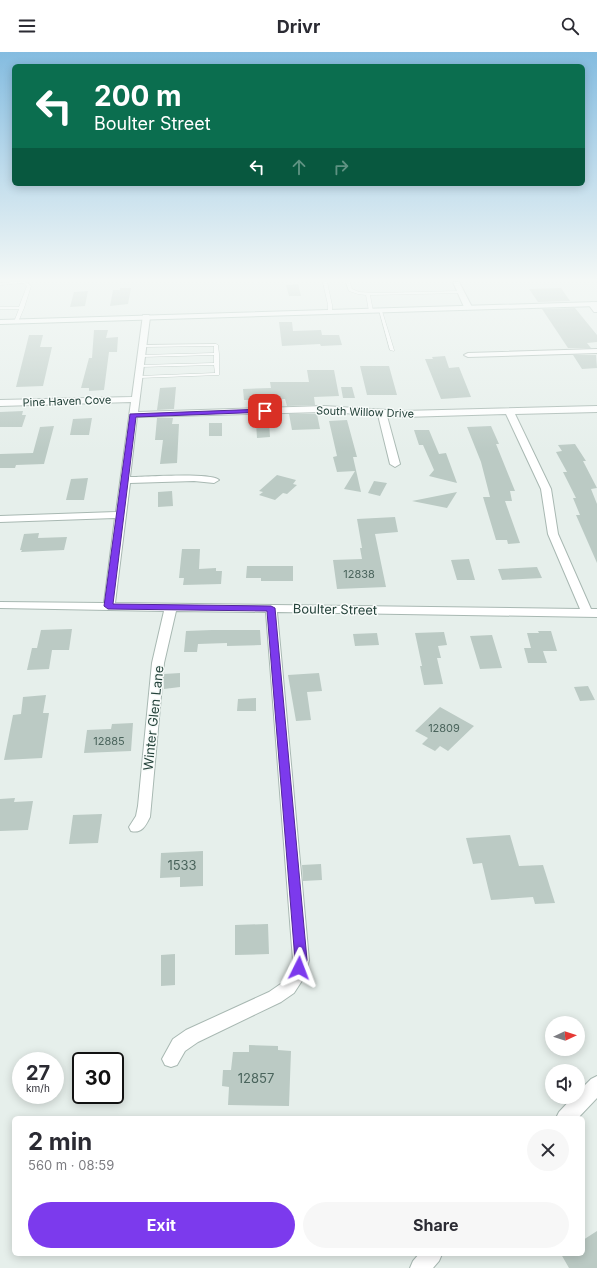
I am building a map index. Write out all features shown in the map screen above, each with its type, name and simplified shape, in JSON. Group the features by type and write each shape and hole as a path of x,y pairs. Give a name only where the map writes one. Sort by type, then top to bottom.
{"street":[{"path":"108,606 143,339"},
{"path":"468,355 597,351"},
{"name":"Pine Haven Cove","path":"0,403 134,399"},
{"name":"South Willow Drive","path":"132,415 324,409 416,414 597,409"},
{"path":"509,411 546,489 553,534 592,613"},
{"path":"382,413 395,464"},
{"path":"124,480 194,478 214,480"},
{"path":"0,519 119,515"},
{"name":"Boulter Street","path":"0,605 592,613"},
{"name":"Winter Glen Lane","path":"136,827 143,817 145,806 158,663 171,607"},
{"path":"171,1059 179,1045 192,1036 275,997 288,988 297,976 301,960 271,608"},
{"path":"567,1116 597,1085"},
{"path":"420,1268 430,1256"}],"lane":[{"path":"389,339 392,350"},
{"path":"139,377 217,374 216,345 214,344 142,346"},
{"path":"141,356 216,354"},
{"path":"140,366 217,364"}],"building":[{"path":"28,339 42,339 40,347 52,347 43,386 16,387"},
{"path":"93,339 118,339 117,352 109,352 104,390 89,391 89,388 81,388 89,358 92,358"},
{"path":"281,339 340,339 342,345 321,346 320,344 282,346"},
{"path":"562,339 597,339 597,342 587,343 591,348 568,348"},
{"path":"573,355 596,355 597,368 582,369"},
{"path":"445,356 449,368 459,367 471,397 441,399 425,359"},
{"path":"360,366 389,366 397,395 367,395"},
{"path":"307,370 334,370 339,396 314,397 315,405 287,406 285,399 244,400 243,389 271,388 270,382 309,382"},
{"path":"176,387 174,409 157,410 160,388"},
{"path":"341,387 352,387 355,398 343,398"},
{"path":"23,411 22,415 26,415 22,427 0,427 0,412"},
{"path":"289,414 317,414 320,429 292,430"},
{"path":"92,418 89,435 70,435 73,419"},
{"path":"157,418 173,418 172,424 179,424 177,463 160,464 163,440 155,440"},
{"path":"347,420 357,457 353,457 361,492 344,489 355,471 337,472 333,457 337,456 329,421"},
{"path":"269,422 270,437 257,438 256,423"},
{"path":"209,423 222,423 222,436 209,436"},
{"path":"54,426 44,464 16,465 15,468 0,468 0,454 33,453 40,427"},
{"path":"491,426 499,444 496,444 515,491 510,491 512,501 505,501 520,543 508,544 507,540 496,540 483,497 490,497 481,462 467,427"},
{"path":"414,430 429,430 439,454 446,453 457,483 429,476 434,470 423,445 419,445"},
{"path":"575,444 586,461 583,461 597,488 591,489 597,504 597,563 576,515 580,515 573,498 576,498 563,472 567,472 556,452 562,451 558,445"},
{"path":"277,475 296,480 293,484 297,485 287,494 283,493 275,500 259,495 263,492 259,491"},
{"path":"88,478 84,500 66,500 71,479"},
{"path":"374,481 387,483 380,496 368,493"},
{"path":"172,491 173,506 158,507 158,492"},
{"path":"457,492 447,508 412,501"},
{"path":"395,517 398,532 375,534 386,587 337,589 333,560 362,559 360,548 362,548 357,519"},
{"path":"39,533 38,538 67,537 64,550 21,552 22,550 20,550 24,534"},
{"path":"182,549 200,549 199,569 216,568 216,571 222,571 221,584 183,585 184,578 179,578"},
{"path":"469,559 475,580 457,580 451,560"},
{"path":"247,566 293,566 293,581 261,581 261,578 246,578"},
{"path":"537,567 542,578 502,580 498,569"},
{"path":"72,629 69,650 52,650 49,669 27,670 32,648 37,648 41,630"},
{"path":"260,630 261,645 227,646 227,643 198,644 197,652 184,652 186,631"},
{"path":"538,631 551,631 557,651 543,651 547,663 528,663 524,648 531,648 527,633 539,633"},
{"path":"444,632 447,645 438,646 441,658 437,658 443,684 424,685 420,666 422,666 415,633"},
{"path":"377,633 379,645 355,646 353,634"},
{"path":"492,635 502,668 480,669 470,636"},
{"path":"180,673 180,687 164,689 164,674"},
{"path":"319,673 322,691 307,692 311,720 296,721 288,675"},
{"path":"588,686 595,700 580,701 574,687"},
{"path":"46,695 43,713 49,713 42,758 4,760 13,715 21,714 23,697"},
{"path":"256,698 256,711 237,711 238,699"},
{"path":"440,707 474,726 448,751 440,746 435,751 422,744 428,738 415,731"},
{"path":"133,723 131,751 84,753 87,730 111,729 112,724"},
{"path":"15,798 14,802 33,801 28,830 0,831 0,799"},
{"path":"102,814 98,843 69,844 73,815"},
{"path":"510,835 519,866 543,865 555,903 535,904 533,897 491,900 482,863 473,864 466,838"},
{"path":"203,851 203,886 180,887 180,877 160,878 161,853"},
{"path":"321,864 322,880 303,881 302,865"},
{"path":"268,924 269,954 235,955 235,925"},
{"path":"175,954 175,985 161,986 161,955"},
{"path":"249,1045 278,1046 278,1050 291,1051 289,1106 228,1105 229,1087 222,1086 223,1070 231,1070 233,1052 249,1052"},
{"path":"597,1231 597,1268 569,1268 562,1256 585,1256 585,1239"}],"route":[{"path":"265,411 132,415 108,606 271,608 301,960 299,968"}]}
